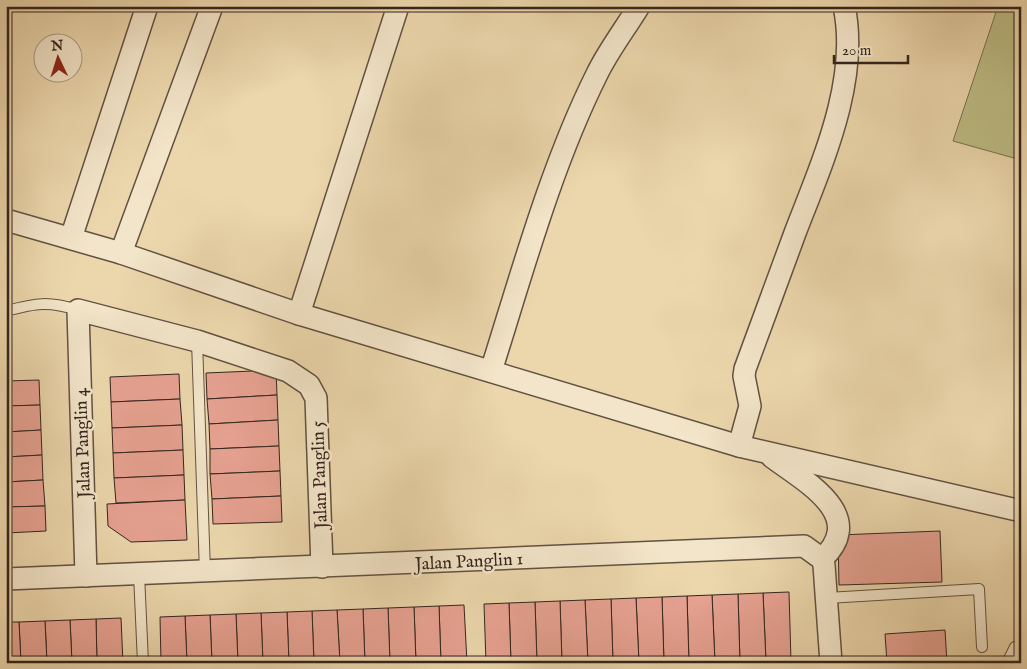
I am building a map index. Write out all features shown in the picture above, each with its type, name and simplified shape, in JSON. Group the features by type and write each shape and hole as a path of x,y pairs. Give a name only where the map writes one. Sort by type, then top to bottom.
{"street":[{"path":"71,238 147,6"},
{"path":"121,253 212,6"},
{"path":"298,314 398,6"},
{"path":"491,371 535,233 582,106 598,72 639,6"},
{"path":"739,446 750,406 744,376 745,369 821,165 844,89 848,50 844,6"},
{"path":"6,220 121,253 298,314 739,446 1021,511"},
{"path":"78,310 197,341"},
{"name":"Jalan Panglin 4","path":"78,310 86,576"},
{"name":"Jalan Panglin 5","path":"197,341 288,371 309,385 316,398 322,567"},
{"path":"766,453 828,500 838,516 837,539 830,552 822,559 827,598 831,663"},
{"name":"Jalan Panglin 1","path":"6,579 804,546 822,559"}],"lane":[{"path":"6,311 53,302 78,310"},
{"path":"197,341 205,572"},
{"path":"139,574 144,663"},
{"path":"827,598 979,589 982,647"},
{"path":"1007,663 1015,648"}],"shaded area":[{"path":"998,6 1021,6 1021,160 953,141"}],"building":[{"path":"276,370 277,395 207,399 206,373"},
{"path":"179,374 180,399 111,402 110,377"},
{"path":"39,380 40,405 6,406 6,381"},
{"path":"277,395 278,420 209,424 207,399"},
{"path":"180,399 182,425 112,428 111,402"},
{"path":"40,405 41,430 6,432 6,406"},
{"path":"278,420 279,446 210,449 209,424"},
{"path":"182,425 183,450 113,453 112,428"},
{"path":"41,430 42,455 6,457 6,432"},
{"path":"279,446 280,471 210,474 210,449"},
{"path":"183,450 184,475 114,478 113,453"},
{"path":"42,455 43,480 6,482 6,457"},
{"path":"280,471 281,496 212,499 210,474"},
{"path":"184,475 185,500 116,503 114,478"},
{"path":"43,480 45,506 6,507 6,482"},
{"path":"281,496 282,522 213,524 212,499"},
{"path":"185,500 187,540 131,542 108,526 107,504"},
{"path":"45,506 46,531 6,533 6,507"},
{"path":"940,531 942,582 839,585 838,535"},
{"path":"789,592 791,661 766,662 763,593"},
{"path":"763,593 766,662 740,663 738,594"},
{"path":"738,594 740,663 715,663 712,595"},
{"path":"712,595 715,663 689,663 687,596"},
{"path":"687,596 689,663 664,663 662,597"},
{"path":"662,597 664,663 639,663 636,598"},
{"path":"636,598 639,663 613,663 611,599"},
{"path":"611,599 613,663 588,663 585,600"},
{"path":"585,600 588,663 562,663 560,601"},
{"path":"560,601 562,663 537,663 535,602"},
{"path":"535,602 537,663 511,663 509,603"},
{"path":"509,603 511,663 486,663 484,604"},
{"path":"464,605 467,663 441,663 439,606"},
{"path":"439,606 441,663 416,663 414,607"},
{"path":"414,607 416,663 390,663 388,608"},
{"path":"388,608 390,663 365,663 363,609"},
{"path":"363,609 365,663 340,663 337,610"},
{"path":"337,610 340,663 314,663 312,611"},
{"path":"312,611 314,663 289,663 287,612"},
{"path":"287,612 289,663 263,663 261,613"},
{"path":"261,613 263,663 238,663 236,614"},
{"path":"236,614 238,663 212,663 210,615"},
{"path":"210,615 212,663 187,663 185,616"},
{"path":"185,616 187,663 161,663 160,617"},
{"path":"121,618 123,663 97,663 96,619"},
{"path":"96,619 97,663 72,663 70,620"},
{"path":"70,620 72,663 47,663 45,621"},
{"path":"45,621 47,663 21,663 19,622"},
{"path":"6,622 19,622 21,663 6,663"},
{"path":"945,630 947,663 887,663 885,634"}]}
